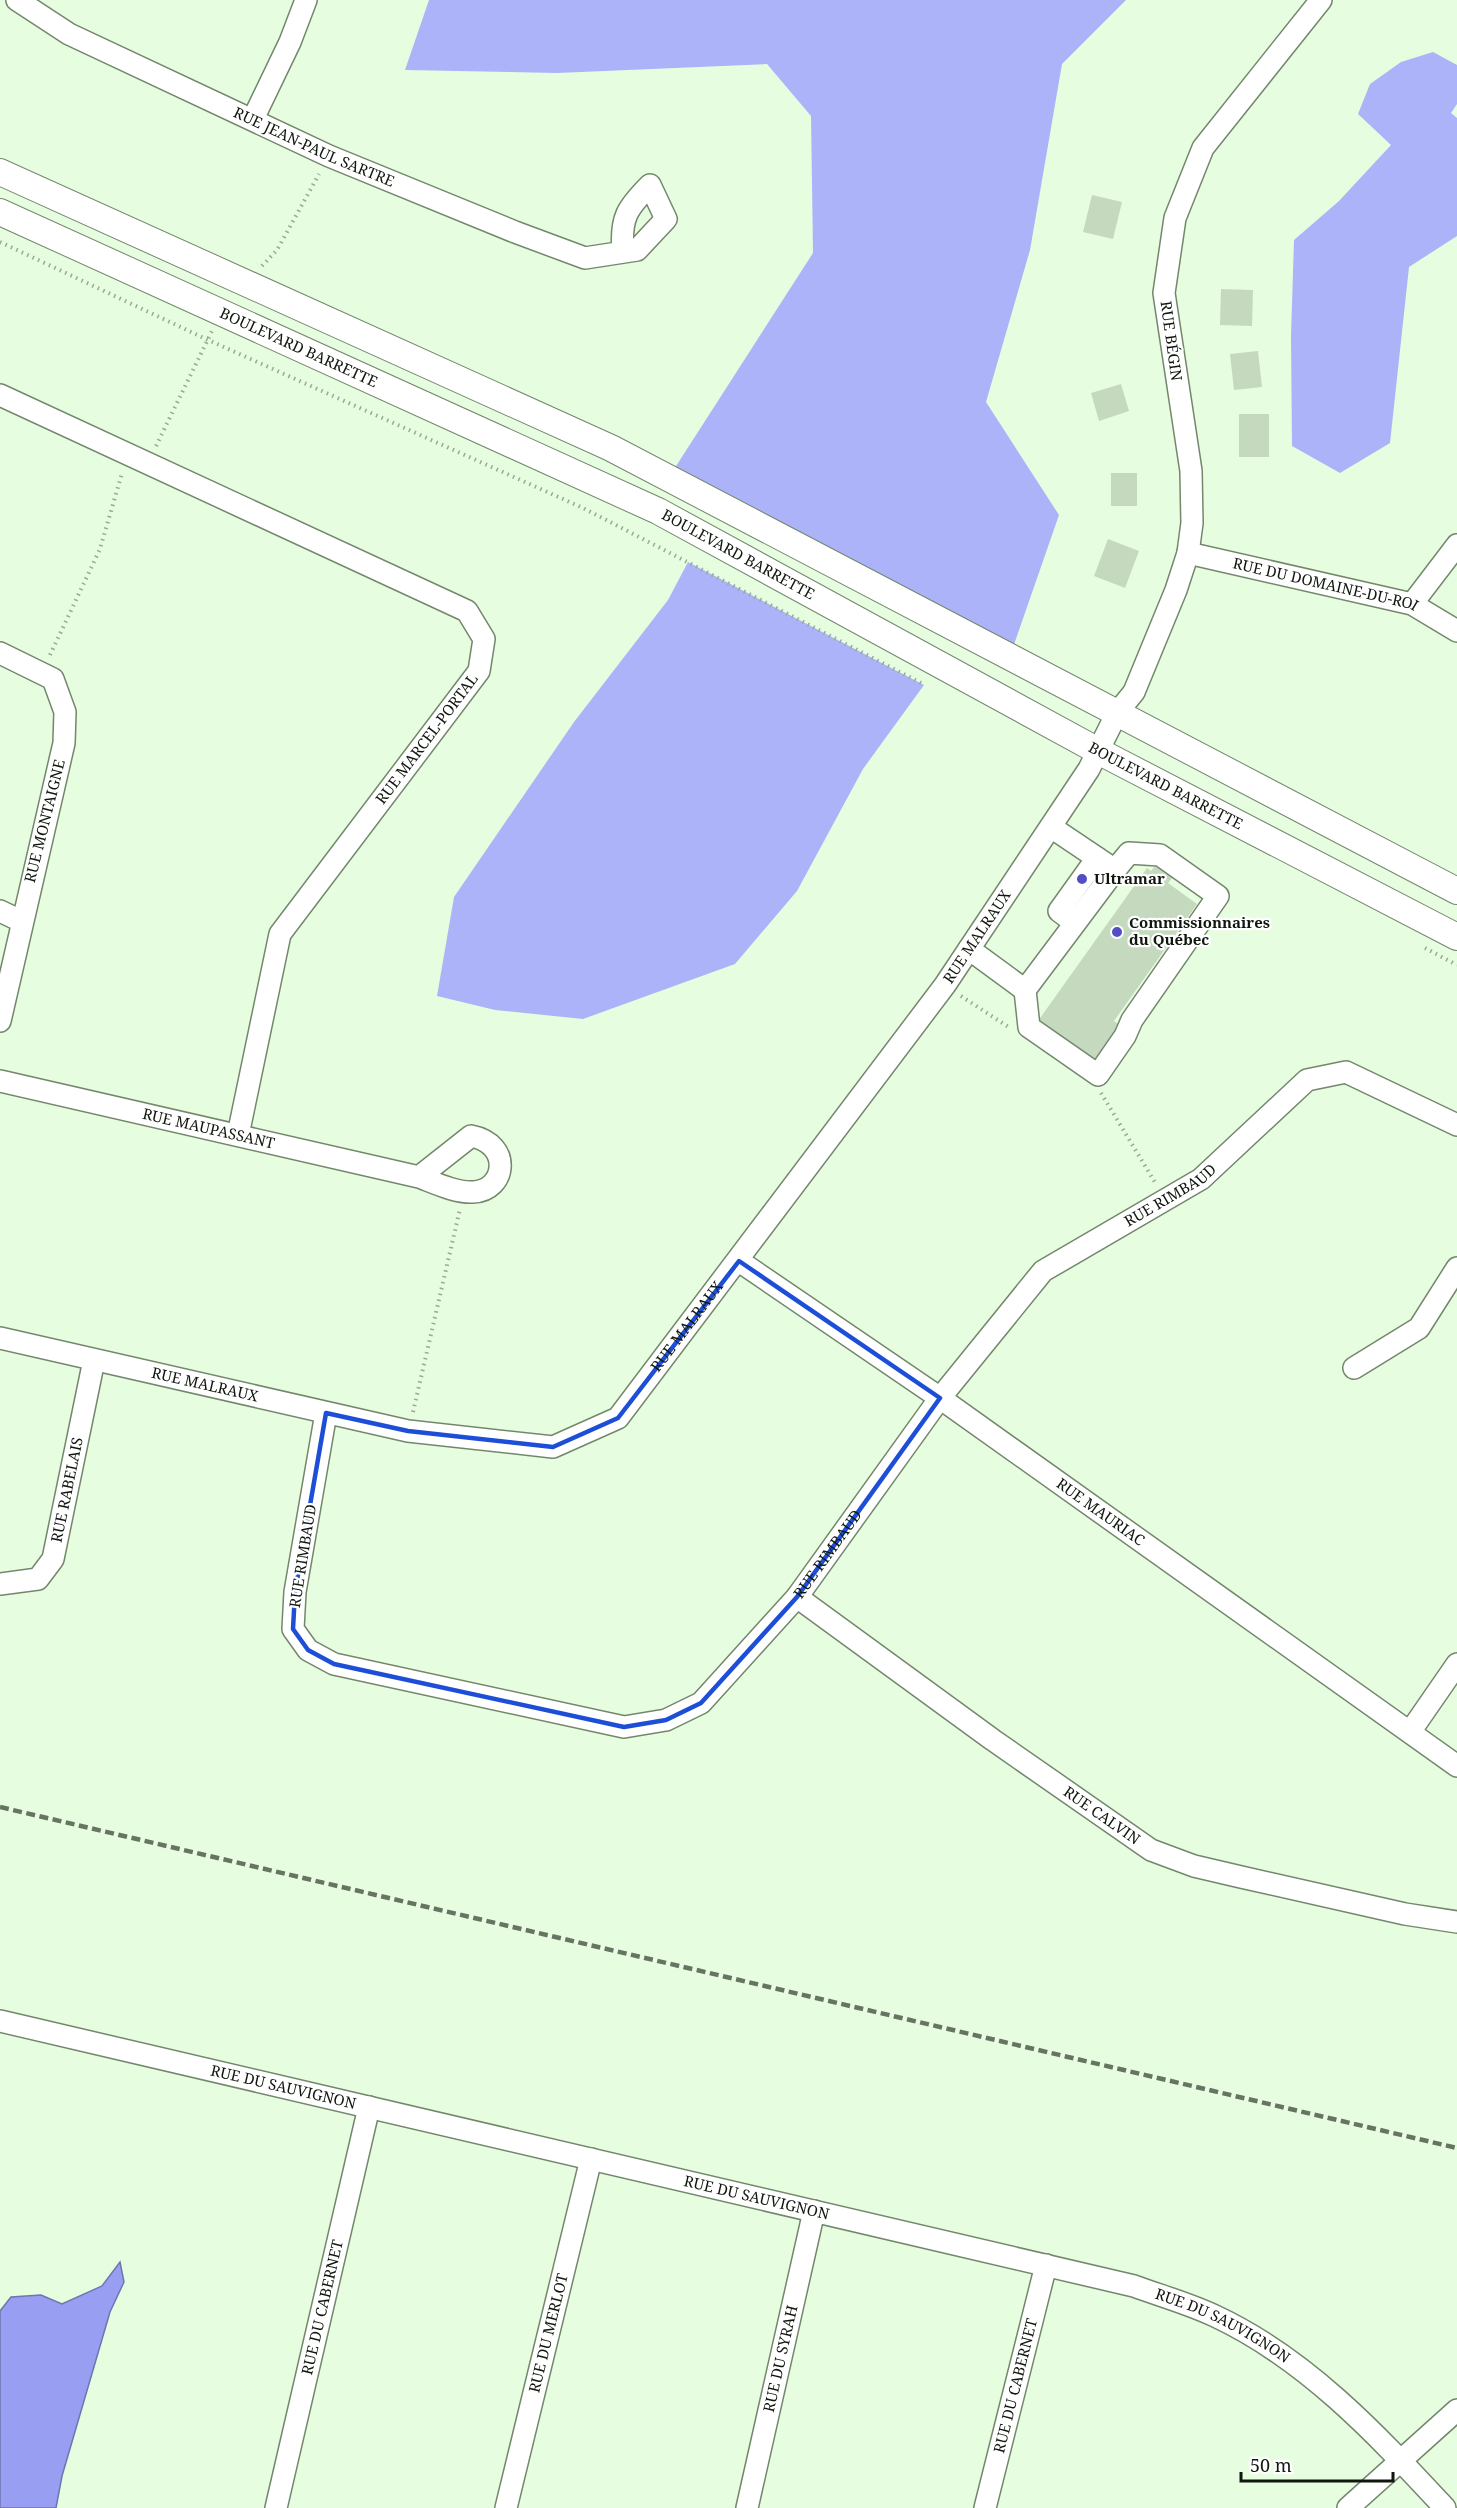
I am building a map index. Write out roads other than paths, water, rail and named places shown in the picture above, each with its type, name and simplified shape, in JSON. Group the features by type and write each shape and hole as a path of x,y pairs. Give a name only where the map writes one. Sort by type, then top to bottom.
{"main road":[{"path":"0,172 611,447 1457,891"},
{"name":"BOULEVARD BARRETTE","path":"0,212 658,512 1100,752 1457,937"}],"street":[{"name":"RUE JEAN-PAUL SARTRE","path":"17,0 69,34 329,156 585,258 623,252"},
{"path":"253,119 290,42 306,0"},
{"name":"RUE BÉGIN","path":"1117,713 1134,692 1176,590 1188,553 1192,523 1191,471 1164,293 1175,218 1203,148 1321,0"},
{"name":"RUE MARCEL-PORTAL","path":"0,395 467,611 484,639 479,671 280,934 238,1135"},
{"path":"1412,604 1457,545"},
{"name":"RUE DU DOMAINE-DU-ROI","path":"1188,553 1412,604 1457,631"},
{"name":"RUE MONTAIGNE","path":"0,653 43,672 53,680 65,712 64,743 21,921 0,1021"},
{"name":"RUE MALRAUX","path":"0,1338 408,1431 553,1447 618,1418 739,1261 969,949 1100,752 1117,713"},
{"path":"1051,827 1115,870"},
{"path":"1129,853 1160,855 1218,896 1132,1020 1125,1036 1098,1075 1029,1027 1025,990 1115,870 1129,853"},
{"path":"1075,922 1059,911 1097,858"},
{"path":"0,911 21,921"},
{"path":"969,949 1025,990"},
{"name":"RUE RIMBAUD","path":"326,1413 295,1593 293,1629 308,1650 334,1664 624,1727 666,1720 701,1703 797,1597 940,1398 1043,1271 1201,1179 1307,1080 1346,1072 1457,1125"},
{"name":"RUE MAUPASSANT","path":"0,1081 419,1177 465,1192 486,1189 498,1177 501,1164 496,1149 487,1139 471,1136 419,1177"},
{"name":"RUE MAURIAC","path":"739,1261 940,1398 1457,1766"},
{"path":"1354,1368 1419,1328 1457,1268"},
{"name":"RUE RABELAIS","path":"0,1584 38,1579 53,1559 94,1360"},
{"name":"RUE CALVIN","path":"797,1597 993,1740 1151,1850 1194,1866 1251,1880 1457,1922"},
{"path":"1410,1732 1457,1664"},
{"name":"RUE DU SAUVIGNON","path":"0,2021 1134,2286 1216,2316 1289,2359 1349,2409 1445,2508"},
{"name":"RUE DU CABERNET","path":"276,2508 369,2107"},
{"name":"RUE DU MERLOT","path":"506,2508 591,2159"},
{"name":"RUE DU SYRAH","path":"747,2508 814,2211"},
{"name":"RUE DU CABERNET","path":"985,2508 1046,2265"},
{"path":"1348,2508 1457,2410"}],"railway":[{"path":"0,1807 1457,2148"}],"place":[{"name":"Ultramar","path":"1082,879"},
{"name":"Commissionnaires du Québec","path":"1117,932"}]}
